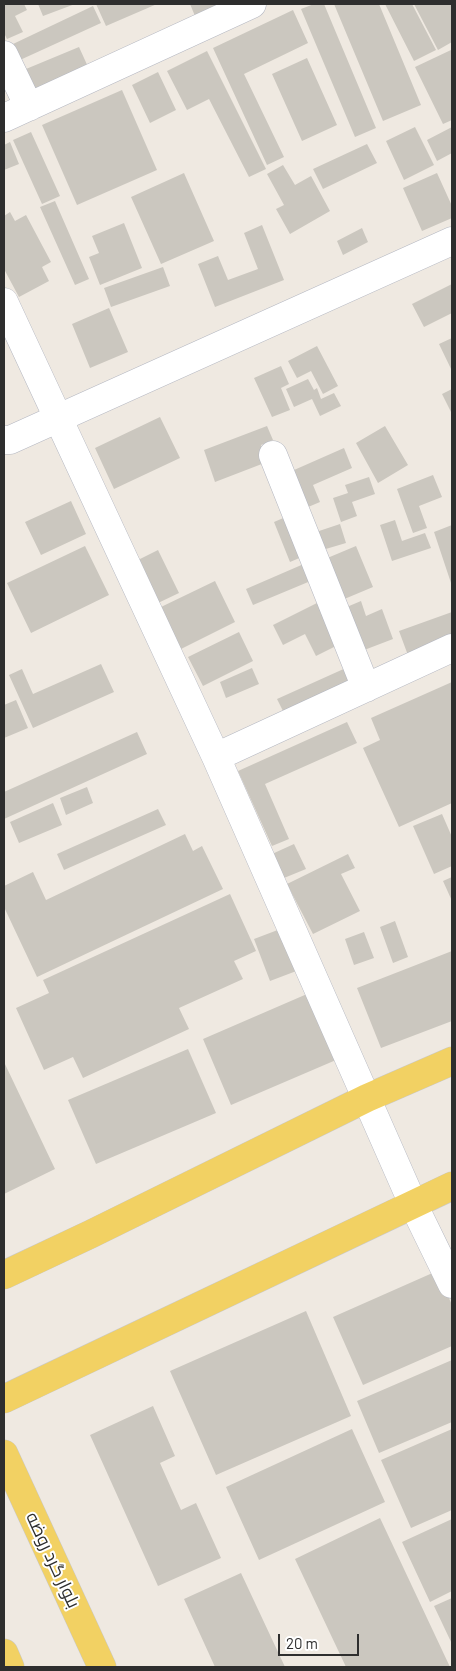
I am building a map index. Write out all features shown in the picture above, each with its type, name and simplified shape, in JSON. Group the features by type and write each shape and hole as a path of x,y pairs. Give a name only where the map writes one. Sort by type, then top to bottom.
{"main road":[{"path":"4,1275 367,1098 452,1062"},
{"path":"4,1399 452,1186"},
{"name":"بلوار گرد روضه","path":"4,1454 102,1667"},
{"path":"4,1653 10,1667"}],"street":[{"path":"4,118 252,4"},
{"path":"4,54 29,107"},
{"path":"6,443 452,241"},
{"path":"4,302 216,757 413,1204 452,1284"},
{"path":"273,455 366,688"},
{"path":"216,757 452,648"}],"building":[{"path":"4,4 24,4 27,10 15,16 23,32 7,39 4,33"},
{"path":"38,4 75,4 43,16"},
{"path":"96,4 157,4 106,26"},
{"path":"190,4 222,4 195,16"},
{"path":"314,4 324,4 376,128 355,137 301,9"},
{"path":"334,4 379,4 421,105 383,121"},
{"path":"385,4 412,4 436,50 414,61"},
{"path":"414,4 452,4 452,42 438,50"},
{"path":"93,6 101,23 20,60 13,44"},
{"path":"293,10 308,43 244,74 284,157 267,165 213,48"},
{"path":"79,47 89,69 36,92 26,69"},
{"path":"451,50 452,120 443,124 415,67"},
{"path":"207,51 266,169 249,177 209,99 187,110 167,71"},
{"path":"307,58 337,125 302,141 272,74"},
{"path":"158,72 176,110 150,123 132,85"},
{"path":"122,90 157,170 77,205 42,125"},
{"path":"415,127 434,165 404,180 386,141"},
{"path":"452,127 452,153 437,161 427,140"},
{"path":"31,132 60,196 42,204 13,140"},
{"path":"10,142 19,164 4,170 4,145"},
{"path":"367,144 377,163 323,189 313,169"},
{"path":"283,165 295,185 311,176 330,211 290,234 276,209 284,205 267,174"},
{"path":"184,173 214,241 161,264 131,197"},
{"path":"437,173 452,206 452,218 422,231 403,188"},
{"path":"55,201 89,279 75,285 40,207"},
{"path":"10,212 15,221 26,215 51,262 42,267 49,281 19,297 4,269 4,216"},
{"path":"124,223 142,268 100,285 89,257 99,253 92,236"},
{"path":"262,225 284,280 215,307 198,264 218,256 228,280 258,269 244,233"},
{"path":"362,228 368,242 343,255 337,241"},
{"path":"163,267 170,286 111,307 104,288"},
{"path":"452,284 452,313 424,327 412,304"},
{"path":"109,308 128,352 90,368 72,324"},
{"path":"452,338 452,371 439,344"},
{"path":"317,346 338,386 323,394 311,371 297,378 288,361"},
{"path":"281,366 289,384 281,388 290,410 272,417 254,378"},
{"path":"308,379 314,390 317,388 321,399 334,393 341,406 320,416 312,399 294,407 286,389"},
{"path":"452,389 452,414 442,394"},
{"path":"160,417 180,458 114,489 95,448"},
{"path":"267,426 273,440 261,445 267,462 215,482 204,450"},
{"path":"385,426 408,465 378,483 356,443"},
{"path":"344,448 352,468 313,485 320,502 301,510 285,474"},
{"path":"433,475 442,497 419,506 427,528 413,533 397,489"},
{"path":"369,477 375,494 352,502 357,516 341,522 333,498 348,493 345,485"},
{"path":"71,501 86,534 41,555 25,522"},
{"path":"288,516 304,556 290,562 274,522"},
{"path":"395,520 402,541 425,533 431,548 392,561 380,525"},
{"path":"340,524 346,543 319,551 313,533"},
{"path":"452,525 452,586 434,532"},
{"path":"85,546 109,595 31,633 7,583"},
{"path":"356,546 373,587 342,600 325,559"},
{"path":"158,550 179,593 158,603 138,560"},
{"path":"306,563 313,580 253,605 246,589"},
{"path":"215,581 235,622 181,649 161,607"},
{"path":"361,601 366,616 382,609 393,639 359,652 342,609"},
{"path":"317,603 338,645 316,656 305,634 283,645 273,625"},
{"path":"452,612 452,643 409,658 399,631"},
{"path":"239,632 253,661 203,686 188,657"},
{"path":"101,664 114,692 33,728 9,675 22,669 33,694"},
{"path":"348,667 356,685 286,717 277,699"},
{"path":"252,668 259,684 226,698 220,682"},
{"path":"452,682 452,803 399,827 363,748 380,740 371,718"},
{"path":"16,700 28,728 4,738 4,705"},
{"path":"347,722 357,743 265,784 289,839 272,846 238,771"},
{"path":"137,732 147,754 4,819 4,792"},
{"path":"87,787 93,803 66,815 60,798"},
{"path":"53,803 62,825 19,843 10,822"},
{"path":"158,809 166,825 64,870 57,854"},
{"path":"442,814 452,837 452,866 434,874 413,826"},
{"path":"185,834 193,851 202,846 223,889 37,977 4,907 4,886 33,872 46,900"},
{"path":"294,844 306,869 284,878 272,854"},
{"path":"348,854 355,868 341,874 360,911 313,934 287,884"},
{"path":"452,877 452,901 443,881"},
{"path":"230,894 256,951 234,961 243,979 179,1008 189,1029 83,1078 73,1057 44,1070 16,1008 49,993 43,980"},
{"path":"395,921 408,957 393,963 380,927"},
{"path":"283,928 299,970 270,981 254,939"},
{"path":"364,932 374,958 354,965 345,939"},
{"path":"452,951 452,1021 381,1048 357,988"},
{"path":"307,994 336,1060 231,1105 203,1039"},
{"path":"188,1049 216,1113 96,1164 68,1100"},
{"path":"4,1062 55,1169 4,1194"},
{"path":"437,1271 452,1305 452,1346 363,1385 333,1317"},
{"path":"306,1311 351,1416 216,1475 170,1371"},
{"path":"452,1360 452,1422 379,1453 357,1401"},
{"path":"153,1406 175,1456 160,1463 172,1490 181,1510 196,1503 221,1558 158,1586 90,1435"},
{"path":"352,1429 385,1502 259,1560 226,1487"},
{"path":"452,1429 452,1510 411,1528 381,1460"},
{"path":"380,1518 450,1667 346,1667 295,1559"},
{"path":"452,1519 452,1591 430,1602 402,1542"},
{"path":"241,1573 285,1667 215,1667 184,1599"},
{"path":"452,1598 452,1644 434,1606"}]}
